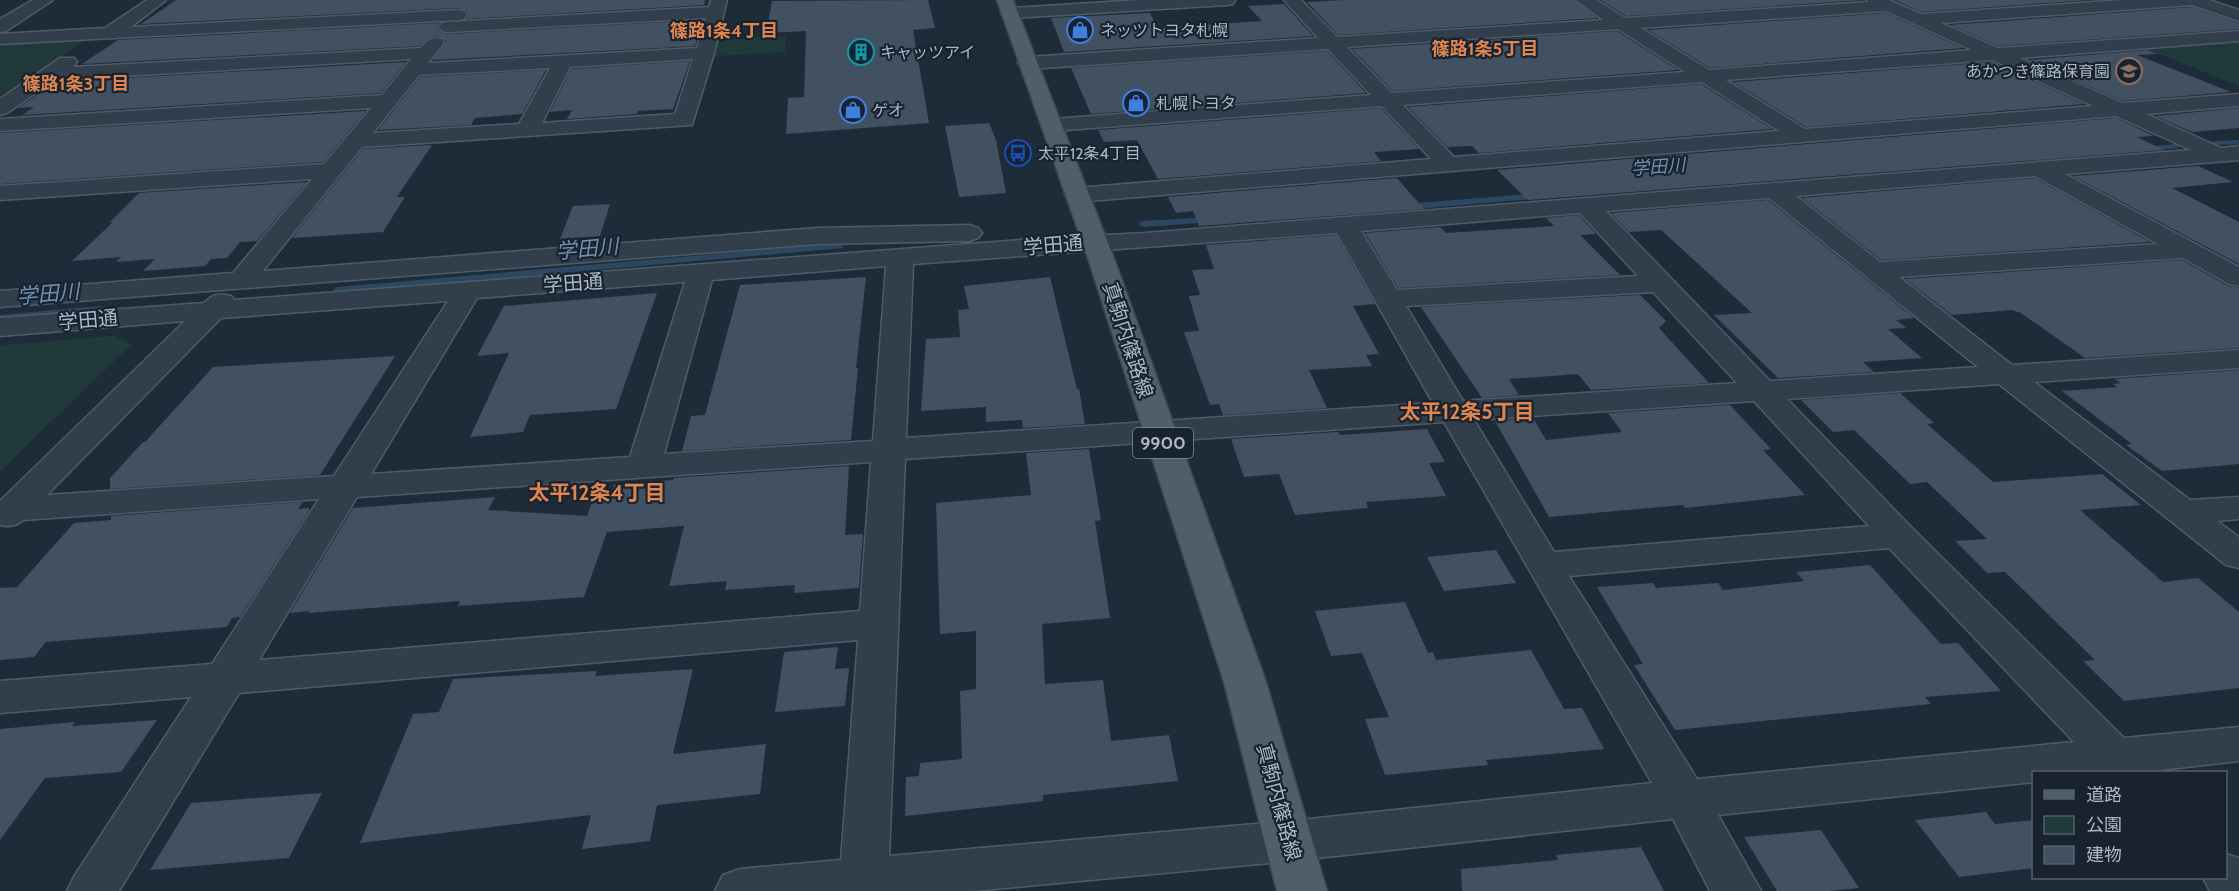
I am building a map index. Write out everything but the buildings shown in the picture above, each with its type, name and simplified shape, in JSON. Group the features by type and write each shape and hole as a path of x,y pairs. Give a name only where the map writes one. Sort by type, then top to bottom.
{"main road":[{"name":"真駒内篠路線","path":"1008,7 1053,125 1093,243 1102,261 1245,682 1302,891"}],"street":[{"path":"0,27 45,0"},
{"path":"0,109 158,0"},
{"path":"6,516 216,310 471,0"},
{"path":"1008,7 1227,0"},
{"path":"1292,0 1449,165"},
{"path":"1584,0 1800,135"},
{"path":"1919,20 2194,0 2239,16"},
{"path":"1028,63 1622,24 1882,3 2120,109 2227,153 2239,164"},
{"path":"0,39 453,21 718,6 684,120 354,141"},
{"path":"1053,125 2239,36"},
{"path":"50,74 419,61 563,61 705,53"},
{"path":"528,130 563,61"},
{"path":"1077,195 2239,100"},
{"path":"0,125 387,101"},
{"path":"1093,243 1346,225 2227,153"},
{"path":"2037,168 2239,278"},
{"path":"0,193 330,171"},
{"path":"1774,190 2007,376 2239,556"},
{"path":"1586,205 1899,535 2123,764"},
{"path":"1346,225 1543,566 1685,799 1736,891"},
{"name":"学田通","path":"0,299 818,236 953,231 1093,243"},
{"name":"学田通","path":"0,327 1093,243"},
{"path":"1877,270 2188,250"},
{"path":"863,885 900,257"},
{"path":"644,466 701,273"},
{"path":"1388,299 1659,283"},
{"path":"92,891 468,291"},
{"path":"6,516 346,487 644,466 2239,359"},
{"path":"2183,512 2239,508"},
{"path":"1543,566 1899,535"},
{"path":"0,696 879,624"},
{"path":"2035,771 2123,764 2239,744"},
{"path":"740,891 863,885 1685,799 2032,771"},
{"path":"2227,876 2239,890"}],"green space":[{"path":"786,36 785,52 714,56 718,40"},
{"path":"86,40 0,97 0,44"},
{"path":"2239,40 2239,86 2142,47"},
{"path":"115,336 131,345 0,471 0,345"}],"waterway":[{"name":"学田川","path":"2215,143 2239,142"},
{"name":"学田川","path":"2144,149 2175,146"},
{"name":"学田川","path":"1405,207 1540,196"},
{"name":"学田川","path":"1143,224 1211,220"},
{"name":"学田川","path":"338,290 840,246"},
{"name":"学田川","path":"0,318 100,309"}],"place":[{"name":"ネッツトヨタ札幌","path":"1080,30"},
{"name":"キャッツアイ","path":"861,52"},
{"name":"あかつき篠路保育園","path":"2129,71"},
{"name":"札幌トヨタ","path":"1136,103"},
{"name":"ゲオ","path":"853,110"},
{"name":"太平12条4丁目","path":"1018,153"}],"district":[{"name":"篠路1条4丁目","path":"724,31"},
{"name":"篠路1条5丁目","path":"1485,49"},
{"name":"篠路1条3丁目","path":"76,84"},
{"name":"太平12条5丁目","path":"1467,412"},
{"name":"太平12条4丁目","path":"597,493"}]}
